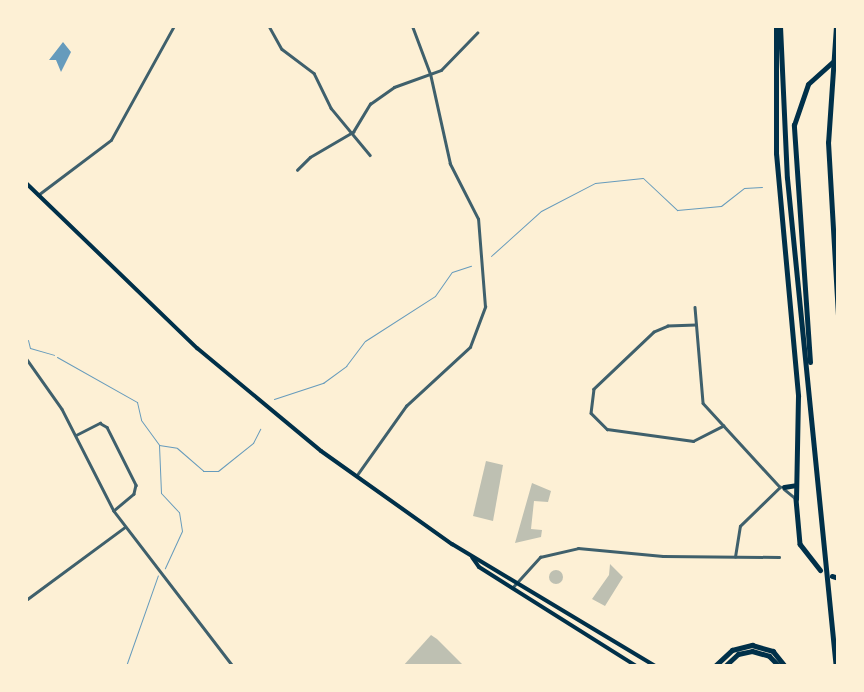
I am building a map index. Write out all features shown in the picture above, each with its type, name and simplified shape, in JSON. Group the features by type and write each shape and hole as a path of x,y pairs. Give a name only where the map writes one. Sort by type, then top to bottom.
{"highway":[{"path":"776,26 776,153 798,396 796,499 800,544 820,570"},
{"path":"780,26 787,178 822,522"},
{"path":"836,26 828,142 838,316"},
{"path":"836,666 827,583 794,158 795,115 812,78 838,57"},
{"path":"838,192 838,234"},
{"path":"782,487 796,486"},
{"path":"832,576 838,578"},
{"path":"715,666 734,650 753,645 772,651 785,666"},
{"path":"725,666 738,654 752,651 768,655 779,666"}],"main road":[{"path":"26,183 217,365 357,475 472,557 518,580 655,666"},
{"path":"472,557 479,567 636,666"}],"street":[{"path":"38,195 111,140 174,26"},
{"path":"269,26 282,48 314,73 331,108 370,154"},
{"path":"357,475 406,406 470,347 485,307 481,230 450,164 430,74 412,26"},
{"path":"296,170 310,157 353,132 370,104 394,87 441,70 477,33"},
{"path":"695,307 701,396 723,426 796,499"},
{"path":"696,324 654,332 594,389 591,412 607,428 693,441 723,426"},
{"path":"26,358 76,435 114,511 233,666"},
{"path":"76,435 100,423 107,426 136,485 134,494 114,511"},
{"path":"735,557 740,526 782,487"},
{"path":"26,600 126,527"},
{"path":"512,588 544,555 578,548 735,557 779,557"}],"water":[{"path":"63,42 71,52 61,72 56,60 49,60"}],"building":[{"path":"486,461 503,465 493,521 473,516"},
{"path":"532,483 551,491 548,502 534,501 531,529 542,530 541,537 515,543"},
{"path":"610,564 623,577 605,606 592,599 609,575"},
{"path":"556,570 561,572 563,577 561,582 556,584 551,582 549,577 551,572"},
{"path":"431,635 437,639 464,666 403,666"}],"waterway":[{"path":"491,256 541,211 595,183 643,178 677,210 721,206 744,188 762,187"},
{"path":"274,399 323,383 346,366 365,341 435,296 452,272 471,266"},
{"path":"28,340 30,348 54,355"},
{"path":"57,357 137,402 141,420 159,445 161,493 179,512 182,531 165,568"},
{"path":"159,445 177,448 203,471 218,471 253,443 260,429"},
{"path":"126,666 158,575"}]}
